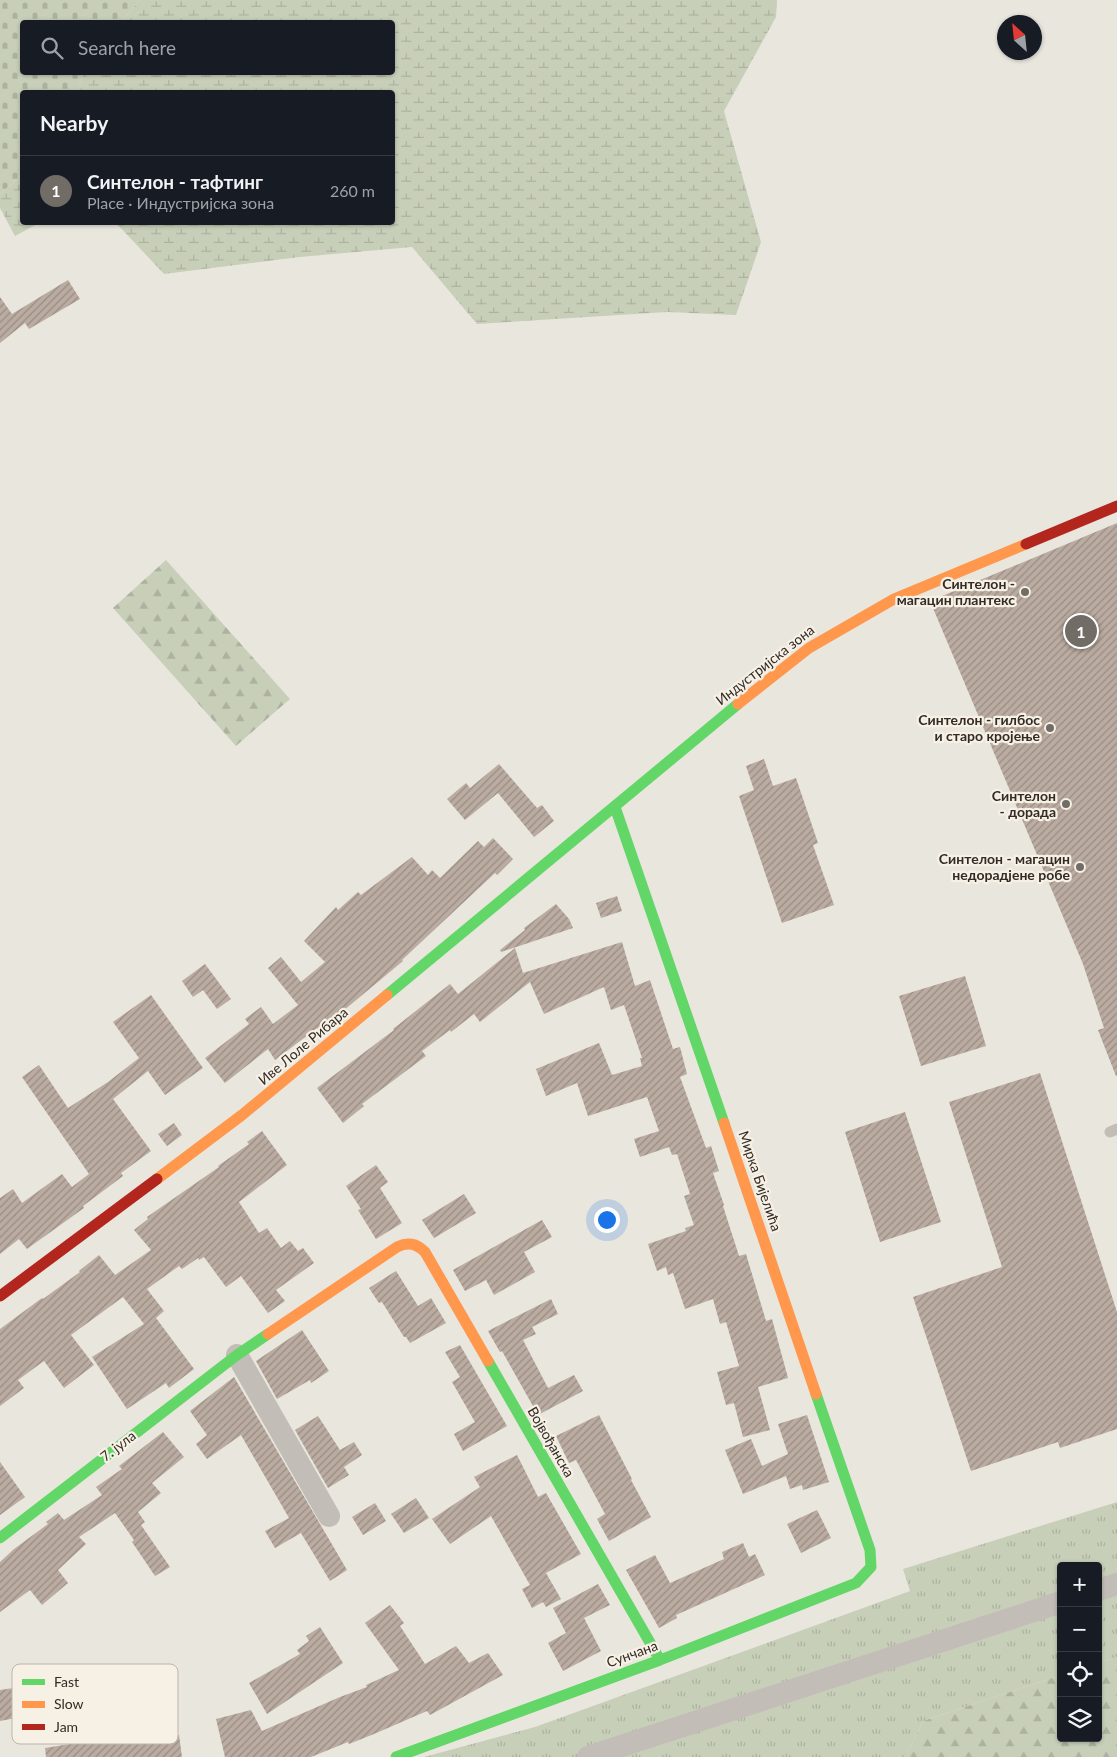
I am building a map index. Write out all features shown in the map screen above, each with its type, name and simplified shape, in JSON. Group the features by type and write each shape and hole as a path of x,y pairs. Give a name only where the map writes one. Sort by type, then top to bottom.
{"street":[{"name":"Индустријска зона","path":"615,807 774,674 833,633 894,599 1117,506"},
{"name":"Иве Лоле Рибара","path":"0,1296 242,1115 615,807"},
{"name":"Мирка Бијелића","path":"615,807 870,1550 871,1567"},
{"name":"7. јула","path":"0,1538 237,1355 397,1246 404,1243 413,1243"},
{"name":"Војвођанска","path":"413,1243 420,1246 425,1252 660,1660"},
{"path":"237,1355 329,1516"},
{"name":"Сунчана","path":"396,1757 660,1660 856,1583 871,1567"},
{"path":"1102,1589 1117,1584"},
{"path":"588,1757 1057,1603"}],"green space":[{"path":"0,0 140,0 123,20 20,20 20,75 83,75 77,90 20,90 20,177 0,194"},
{"path":"140,0 777,0 776,17 724,111 761,242 736,315 667,312 477,324 412,247 300,257 164,274 118,225 395,225 395,90 77,90 83,75 395,75 395,20 123,20"},
{"path":"20,177 20,225 35,225 15,236 0,208 0,194"},
{"path":"166,560 290,699 236,746 113,608"},
{"path":"1117,1502 1117,1657 1102,1662 1102,1562 1057,1562 1057,1676 923,1721 905,1757 424,1757 535,1727 910,1591 903,1569"},
{"path":"1117,1657 1117,1757 905,1757 923,1721 1057,1676 1057,1742 1102,1742 1102,1662"}],"building":[{"path":"68,280 80,299 29,329 25,323 0,343 0,297 12,314"},
{"path":"1117,523 1116,1076 1098,1030 1104,1028 1083,964 930,601"},
{"path":"764,759 773,786 796,778 818,843 813,845 834,905 782,923 739,796 754,790 746,766"},
{"path":"499,764 537,808 542,805 554,821 534,837 498,793 465,820 447,799 466,783 470,788"},
{"path":"493,838 513,859 497,875 495,873 403,961 319,1031 317,1028 275,1060 268,1049 225,1083 205,1058 249,1024 245,1019 261,1007 273,1024 298,1005 268,968 281,957 301,982 325,962 304,941 336,907 338,910 358,892 361,895 412,857 428,875 432,870 440,878 478,841 484,847"},
{"path":"617,896 622,911 601,918 596,903"},
{"path":"556,904 569,919 573,928 501,952 500,950 525,930 524,928"},
{"path":"622,942 635,986 650,980 673,1049 680,1047 687,1074 680,1077 706,1148 711,1146 719,1171 713,1173 739,1256 746,1254 766,1321 772,1319 788,1378 758,1387 770,1430 743,1437 734,1403 726,1405 717,1372 739,1366 726,1322 720,1324 713,1299 685,1309 673,1273 668,1275 666,1267 657,1271 648,1244 686,1231 685,1228 694,1225 684,1196 690,1194 677,1154 672,1155 669,1147 640,1157 634,1139 659,1131 647,1097 588,1116 577,1083 546,1096 536,1069 599,1043 612,1075 642,1066 640,1058 642,1058 624,1005 611,1010 604,987 544,1014 530,982 480,1022 474,1014 422,1051 426,1056 362,1104 364,1106 343,1123 317,1088 394,1030 450,984 458,994 515,948 523,973"},
{"path":"205,964 231,999 217,1009 203,990 193,997 182,981"},
{"path":"965,976 986,1046 921,1066 899,996"},
{"path":"151,995 203,1068 165,1095 148,1071 113,1099 151,1151 121,1173 123,1176 83,1206 84,1208 27,1249 19,1239 0,1254 0,1198 13,1189 22,1203 62,1174 72,1187 89,1174 22,1077 39,1065 68,1108 108,1082 139,1058 113,1022"},
{"path":"1040,1073 1117,1312 1117,1429 1060,1448 1058,1442 971,1471 913,1297 1002,1267 949,1102"},
{"path":"905,1112 941,1222 880,1242 845,1132"},
{"path":"174,1123 182,1135 167,1146 158,1134"},
{"path":"262,1131 287,1165 239,1202 259,1233 267,1228 281,1248 290,1241 298,1251 303,1248 314,1263 276,1290 285,1301 268,1313 241,1276 226,1287 204,1257 199,1260 198,1258 182,1269 179,1266 147,1289 164,1311 156,1318 194,1369 169,1388 166,1383 127,1409 92,1357 144,1324 123,1297 71,1335 94,1365 64,1388 44,1361 18,1380 24,1388 0,1406 0,1329 80,1272 99,1255 115,1275 151,1250 134,1230 148,1219 147,1217 249,1144 247,1142"},
{"path":"376,1165 388,1182 380,1188 402,1223 376,1239 358,1210 361,1209 346,1186"},
{"path":"464,1194 476,1213 434,1238 422,1220"},
{"path":"542,1220 552,1237 524,1252 535,1272 494,1295 486,1280 465,1291 453,1270"},
{"path":"396,1271 418,1306 431,1298 446,1323 410,1343 404,1337 382,1302 379,1303 369,1288"},
{"path":"551,1299 558,1314 532,1327 536,1334 523,1340 548,1388 574,1375 583,1391 538,1415 502,1351 500,1352 488,1331"},
{"path":"302,1330 329,1371 311,1383 310,1380 277,1399 256,1361"},
{"path":"460,1345 507,1426 463,1451 454,1434 475,1422 452,1382 460,1377 445,1352"},
{"path":"234,1377 347,1570 330,1581 301,1533 275,1548 265,1531 289,1518 241,1435 207,1459 196,1444 207,1435 190,1411"},
{"path":"599,1415 651,1517 609,1541 597,1519 605,1514 576,1460 569,1463 556,1436"},
{"path":"807,1415 829,1482 803,1490 802,1485 790,1489 786,1476 743,1494 725,1450 751,1439 762,1466 788,1454 778,1424"},
{"path":"318,1416 340,1450 354,1442 362,1455 344,1467 349,1475 328,1488 295,1430"},
{"path":"163,1432 184,1457 152,1483 161,1493 138,1512 145,1522 141,1525 170,1567 155,1576 132,1542 134,1540 115,1513 79,1537 86,1544 58,1570 68,1583 42,1605 30,1590 0,1612 0,1562 14,1549 48,1524 46,1522 58,1513 64,1520 102,1495 96,1487 122,1469 119,1466"},
{"path":"517,1455 538,1497 546,1493 581,1554 546,1573 561,1599 546,1607 543,1602 532,1608 522,1589 530,1585 491,1516 450,1544 432,1519 480,1487 474,1477"},
{"path":"0,1462 25,1497 0,1515"},
{"path":"416,1498 429,1518 404,1533 391,1514"},
{"path":"375,1503 386,1521 363,1535 352,1517"},
{"path":"817,1510 831,1538 801,1553 787,1524"},
{"path":"743,1543 749,1557 755,1554 765,1575 676,1615 677,1618 659,1628 626,1570 655,1555 670,1583 724,1559 722,1552"},
{"path":"598,1584 610,1605 584,1618 601,1651 563,1671 548,1643 566,1633 553,1608"},
{"path":"390,1605 404,1623 400,1626 425,1664 456,1646 469,1663 488,1653 503,1675 430,1715 427,1711 349,1744 348,1742 311,1757 225,1757 216,1719 251,1710 262,1731 367,1687 366,1685 399,1670 365,1623"},
{"path":"320,1627 343,1663 267,1714 249,1683 300,1654 297,1650 309,1641 306,1636"},
{"path":"12,1688 12,1719 0,1721 0,1690"},
{"path":"179,1735 182,1757 46,1757 45,1748 70,1744 178,1744"}],"traffic: fast":[{"path":"387,995 738,704"},
{"path":"615,807 724,1123"},
{"path":"0,1538 237,1355 268,1334"},
{"path":"488,1361 660,1660"},
{"path":"396,1757 660,1660 856,1583 871,1567 870,1550 816,1394"}],"traffic: slow":[{"path":"738,704 809,648 894,599 1026,544"},
{"path":"157,1179 242,1115 387,995"},
{"path":"724,1123 816,1394"},
{"path":"268,1334 397,1247 412,1244 425,1252 488,1361"}],"traffic: jam":[{"path":"1026,544 1117,506"},
{"path":"0,1296 157,1179"}],"place":[{"name":"Синтелон - магацин плантекс","path":"1025,592"},
{"name":"Синтелон - тафтинг","path":"1081,631"},
{"name":"Синтелон - гилбос и старо кројење","path":"1050,728"},
{"name":"Синтелон - дорада","path":"1066,804"},
{"name":"Синтелон - магацин недорадјене робе","path":"1080,867"}]}
